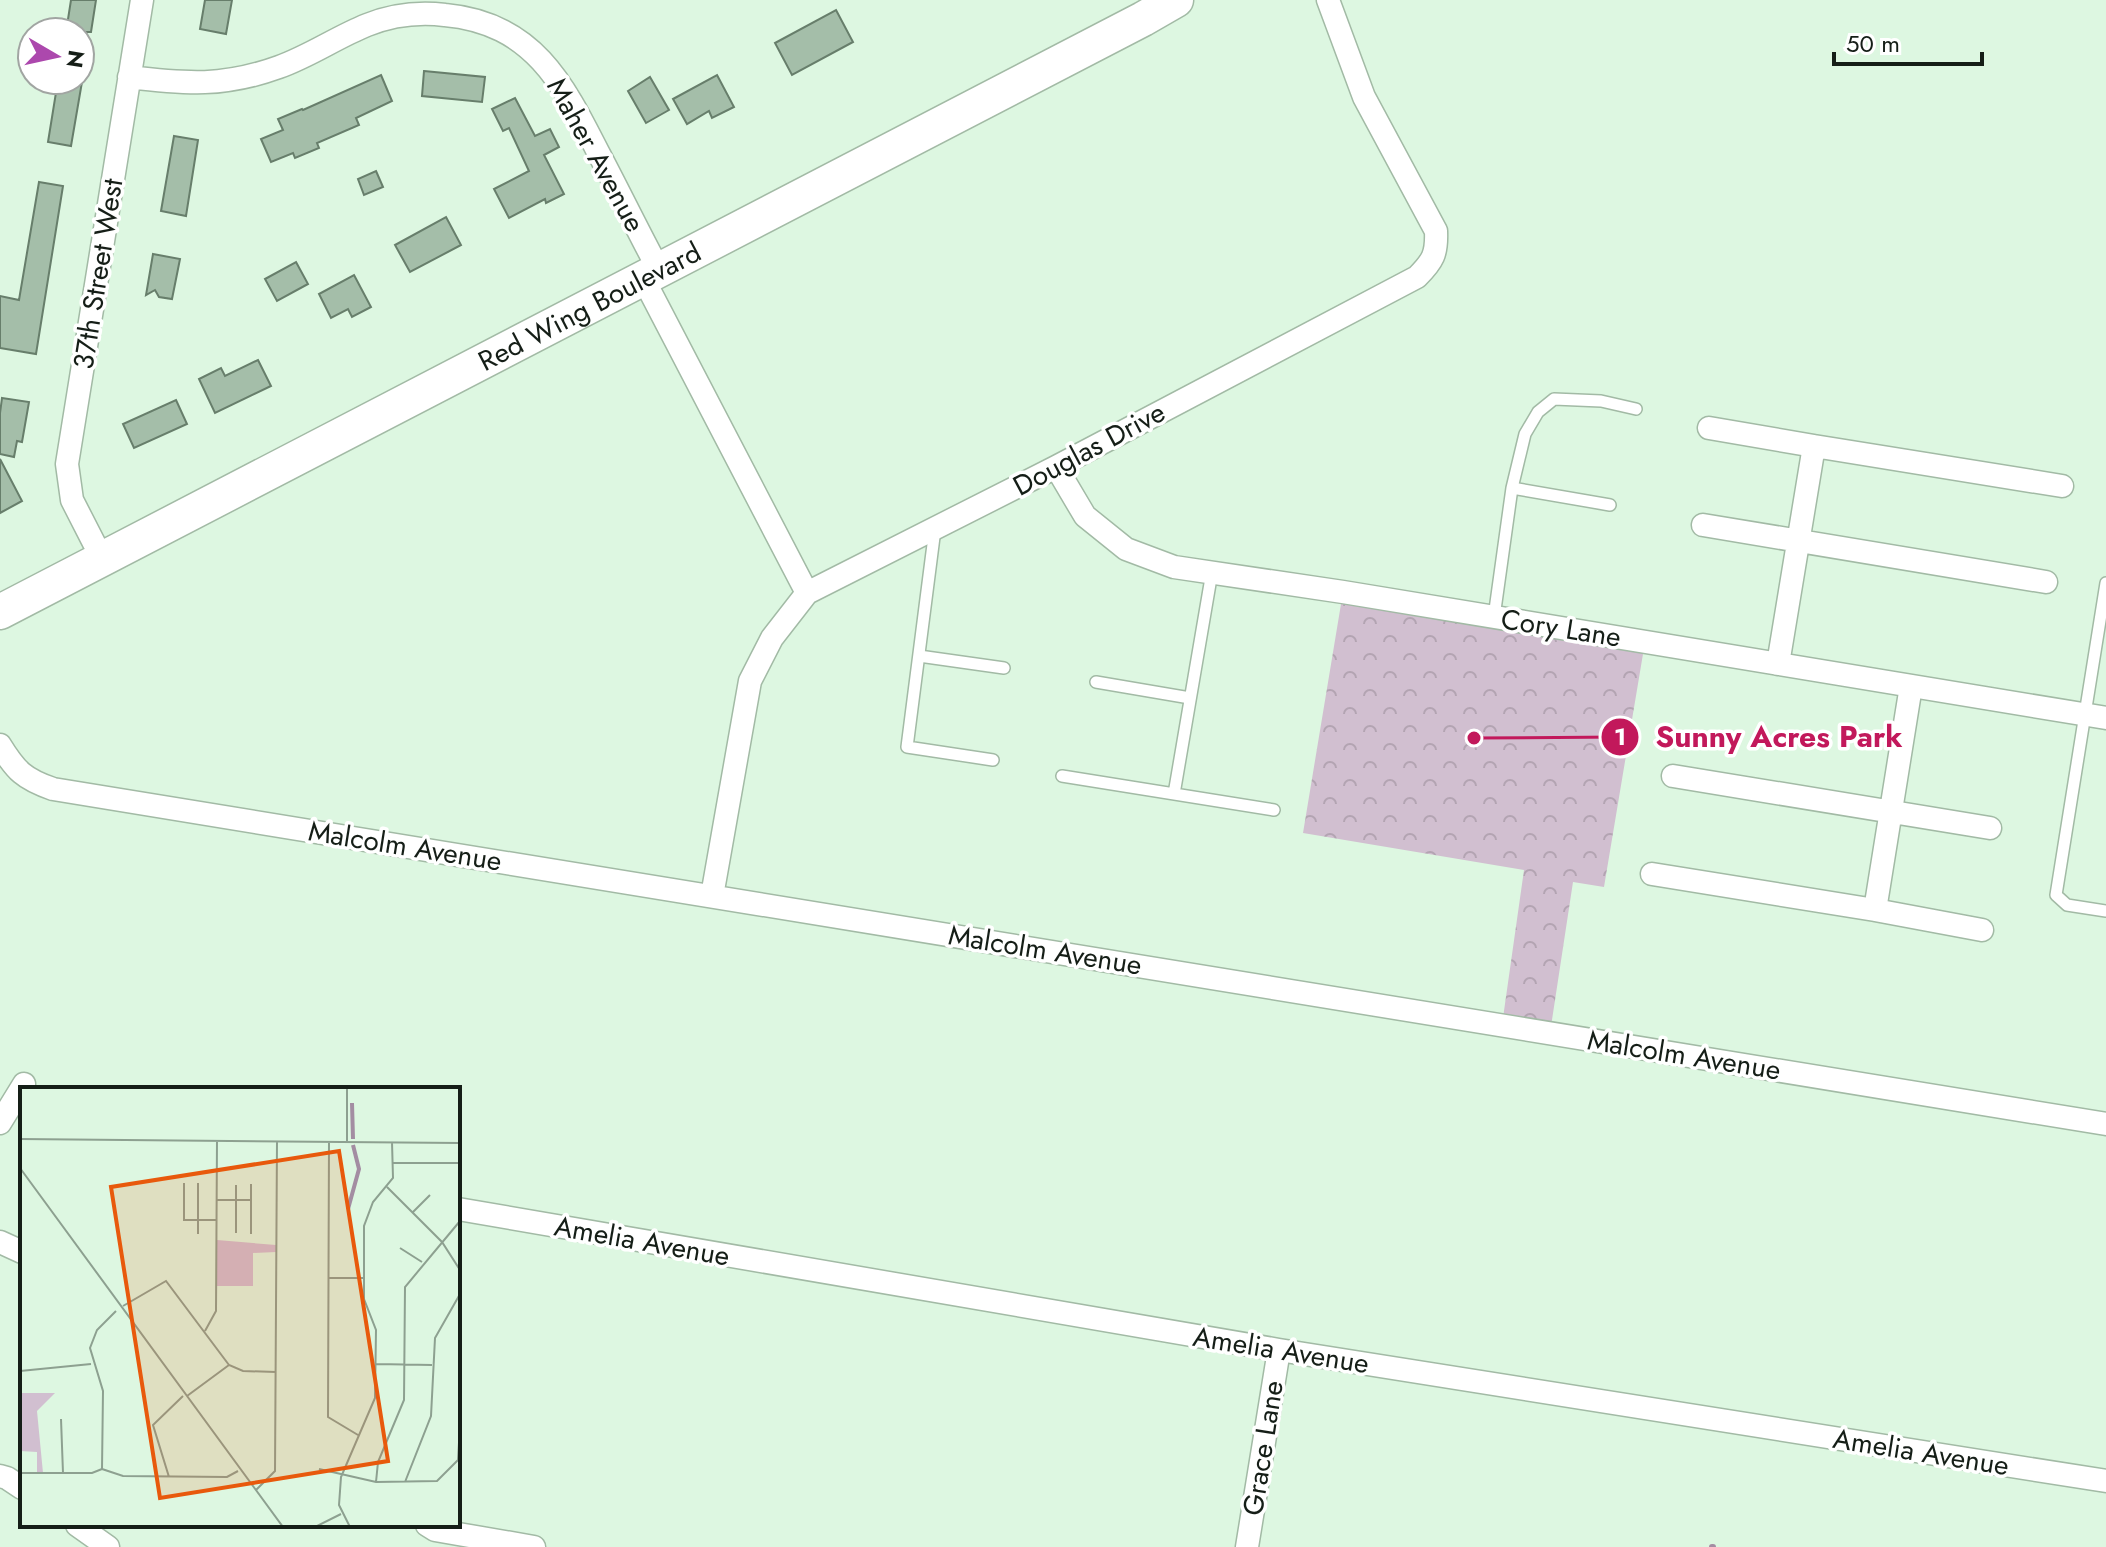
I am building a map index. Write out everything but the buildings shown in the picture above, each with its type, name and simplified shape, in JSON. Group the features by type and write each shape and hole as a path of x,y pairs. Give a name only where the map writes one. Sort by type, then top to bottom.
{"main road":[{"name":"Red Wing Boulevard","path":"0,612 647,268 1139,0"},
{"name":"Red Wing Boulevard","path":"0,594 149,513 647,268 1176,0"}],"street":[{"name":"37th Street West","path":"94,543 72,500 67,464 142,0"},
{"name":"Douglas Drive","path":"1314,0 1341,36"},
{"name":"Douglas Drive","path":"712,896 750,681 772,638 807,593 1056,467 1417,277 1431,262 1437,248 1436,231 1364,97 1328,0"},
{"name":"Maher Avenue","path":"129,77 179,83 229,80 281,66 370,23 424,13 468,18 516,38 534,52 570,96 647,268 807,593"},
{"path":"1709,428 2062,486"},
{"path":"1778,664 1814,446"},
{"name":"Cory Lane","path":"1056,467 1085,516 1126,549 1174,567 2095,716"},
{"path":"1703,525 2046,582"},
{"path":"1875,910 1911,686"},
{"name":"Malcolm Avenue","path":"0,745 14,767 32,781 53,789 2106,1124"},
{"path":"1673,776 1990,828"},
{"path":"1652,874 1982,930"},
{"path":"0,1123 20,1090"},
{"name":"Amelia Avenue","path":"460,1209 1279,1350 2106,1481"},
{"path":"0,1242 20,1251"},
{"name":"Grace Lane","path":"1247,1547 1279,1350"},
{"path":"0,1476 20,1487"},
{"path":"80,1527 108,1547"},
{"path":"430,1527 534,1547"}],"lane":[{"path":"1494,617 1512,488 1525,434 1538,412 1554,399 1601,401 1636,409"},
{"path":"1512,488 1610,505"},
{"path":"935,528 907,747 993,760"},
{"path":"1174,794 1212,572"},
{"path":"2106,583 2095,716 2056,895 2067,905 2106,911"},
{"path":"919,656 1004,668"},
{"path":"1096,682 1190,698"},
{"path":"1062,776 1274,810"}],"green space":[{"path":"1343,592 1645,642 1604,887 1573,882 1550,1033 1502,1025 1524,870 1303,833"}],"place":[{"name":"Sunny Acres Park","path":"1474,738"}]}
